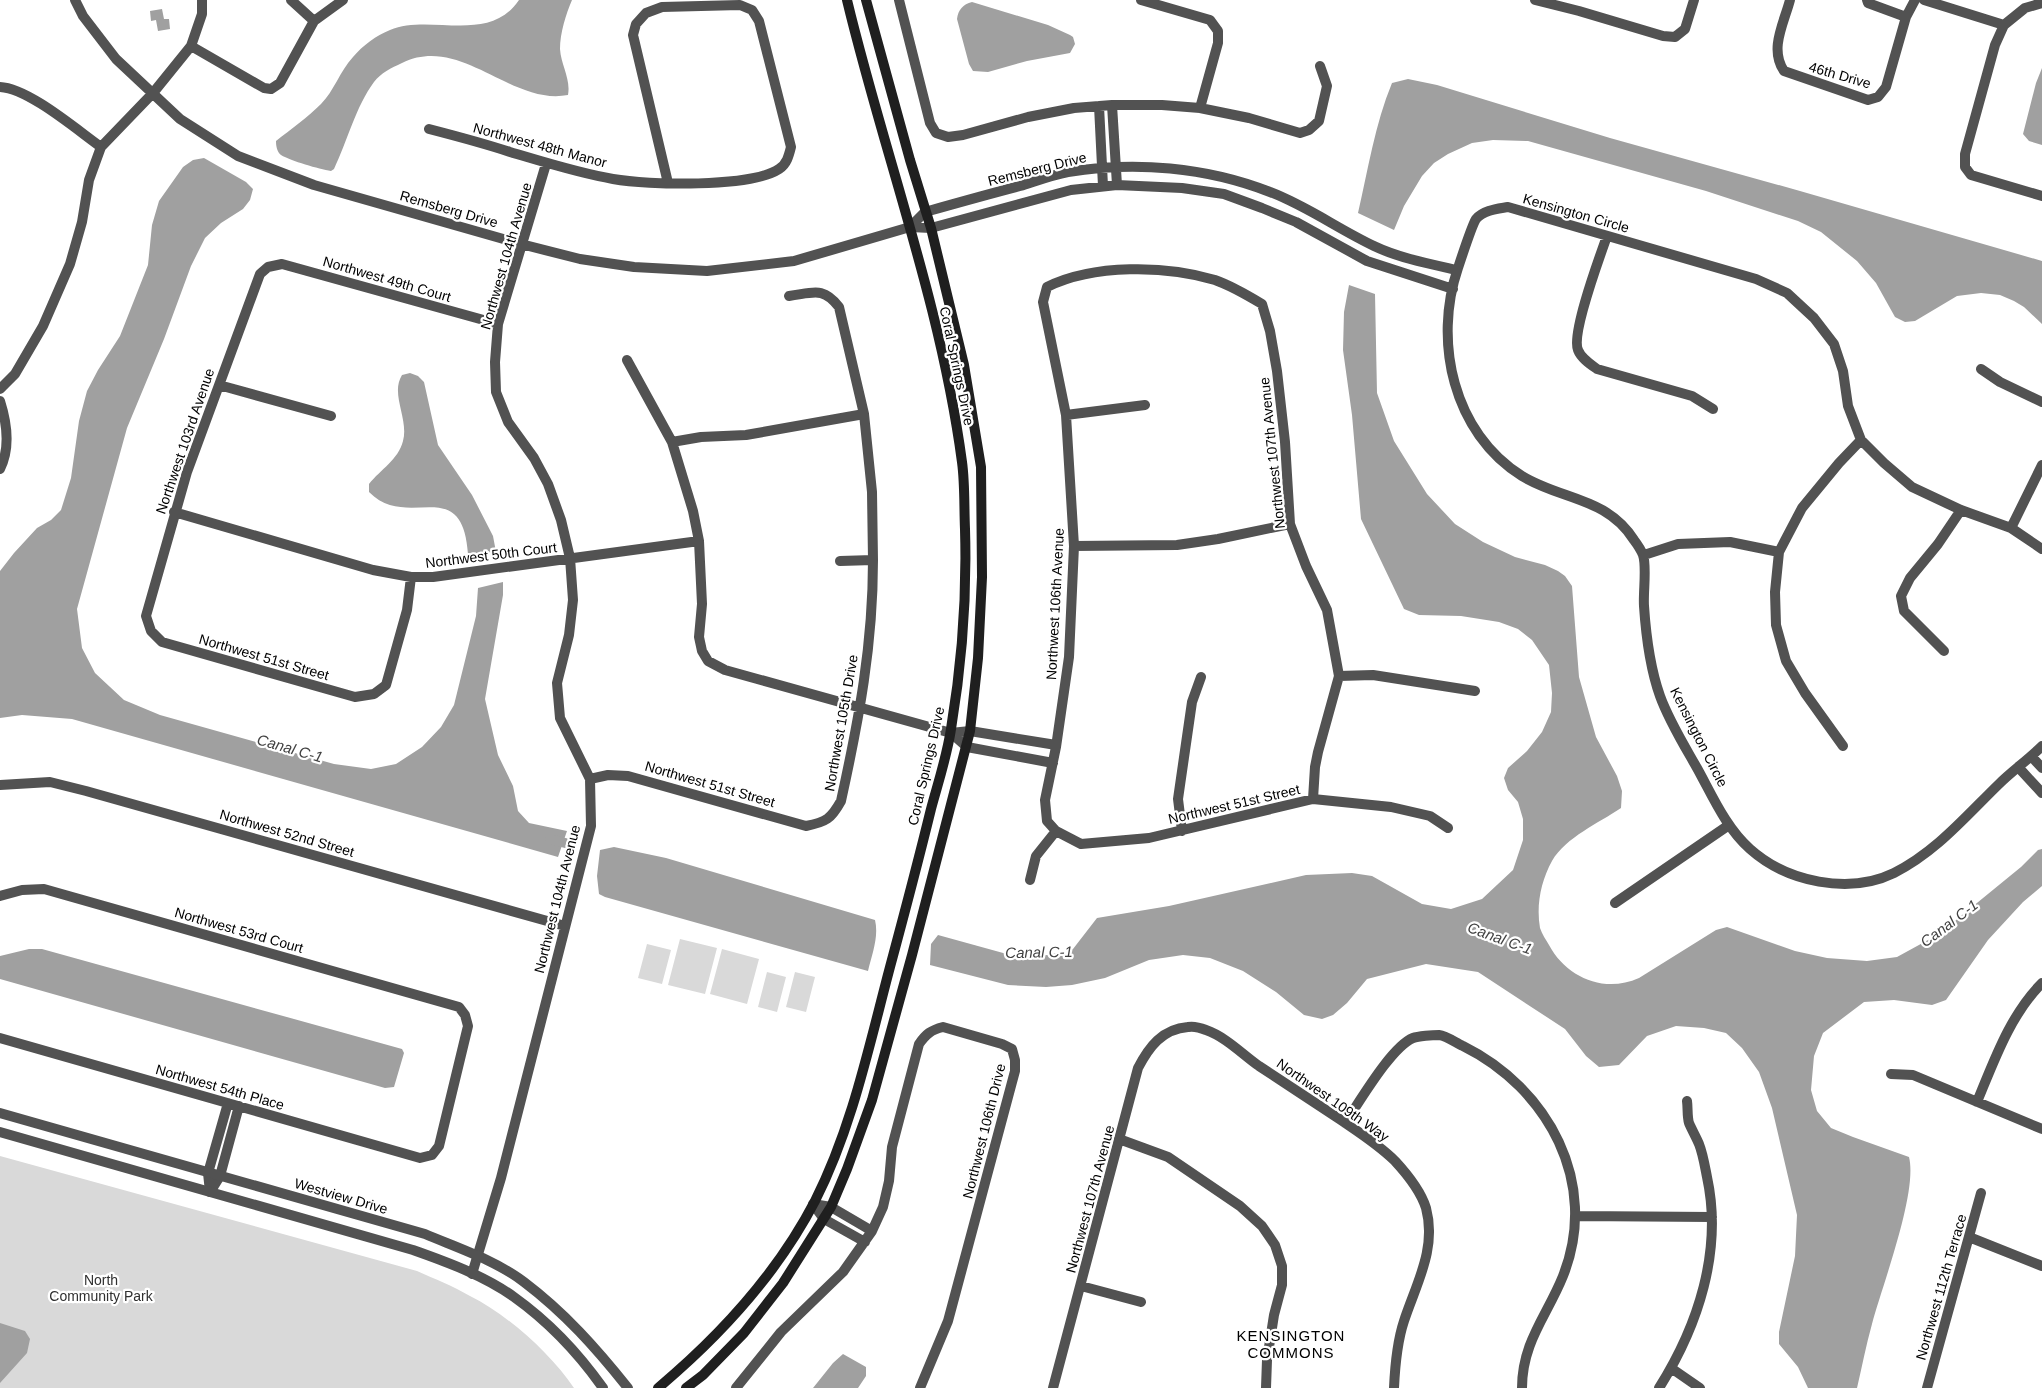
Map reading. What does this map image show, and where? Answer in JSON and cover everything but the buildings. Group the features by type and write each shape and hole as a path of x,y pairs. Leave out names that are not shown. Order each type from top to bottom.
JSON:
{"main road":[{"name":"Coral Springs Drive","path":"658,1388 691,1360 730,1320 770,1272 813,1204 832,1162 856,1095 951,733 961,656 966,578 963,466 947,368 847,0"},
{"name":"Coral Springs Drive","path":"686,1388 703,1375 744,1333 784,1283 831,1207 872,1100 970,730 978,658 982,577 981,467 964,365 931,228 866,0"}],"street":[{"name":"Remsberg Drive","path":"75,0 83,16 116,59 180,119 238,156 314,185 580,259 634,267 707,271 794,261 910,227 931,228 1071,190 1117,185 1182,188 1224,194 1296,222 1367,261 1452,289"},
{"path":"0,389 15,374 43,326 70,264 82,222 89,180 101,147 152,93 191,46 202,14 202,0"},
{"path":"291,0 314,21"},
{"path":"191,46 264,88 271,90 280,83 314,21 343,0"},
{"path":"900,0 930,123 936,133 948,137 963,136 1028,117 1074,108 1112,105 1162,105 1200,108 1249,118 1300,133 1309,130 1319,121 1327,86 1320,66"},
{"path":"1141,0 1210,20 1218,31 1218,43 1200,108"},
{"path":"1535,0 1580,11 1663,36 1676,37 1685,29 1694,0"},
{"name":"46th Drive","path":"1790,0 1776,49 1778,62 1784,71 1868,100 1878,97 1886,87 1906,17 1915,0"},
{"path":"1867,0 1868,3 1906,17"},
{"path":"1924,0 2004,25"},
{"path":"2042,3 2025,8 2004,25 1995,45 1965,154 1965,167 1972,175 2042,196"},
{"name":"Northwest 48th Manor","path":"429,129 546,164 614,179 668,182 706,184 756,178 779,169 788,159 791,147 759,21 752,10 740,5 662,7 646,13 636,24 633,35 668,182"},
{"path":"0,87 7,88 34,100 101,147"},
{"path":"1112,105 1117,185"},
{"path":"1099,106 1103,186"},
{"name":"Northwest 104th Avenue","path":"472,1274 501,1178 591,826 590,779 560,718 557,683 568,635 573,600 570,558 561,520 548,484 534,458 508,422 496,392 494,362 498,324 546,164"},
{"name":"Remsberg Drive","path":"910,227 925,212 1066,173 1116,166 1186,170 1228,178 1269,192 1305,207 1375,247 1417,261 1458,270"},
{"name":"Kensington Circle","path":"2042,549 2011,528 1961,510 1912,487 1884,463 1862,440 1848,406 1843,371 1834,344 1814,318 1787,293 1756,279 1508,207 1488,211 1476,220 1452,289 1447,317 1448,356 1455,389 1470,423 1494,454 1521,476 1555,492 1585,500 1611,515 1630,533 1644,555 1645,615 1650,653 1660,697 1729,825 1748,848 1774,868 1803,878 1828,883 1862,884 1893,874 1921,856 1952,832 2002,781 2020,768 2042,746"},
{"path":"1607,236 1577,332 1578,349 1587,362 1597,369 1692,396 1712,409"},
{"name":"Northwest 49th Court","path":"268,266 282,264 498,324"},
{"name":"Northwest 103rd Avenue","path":"151,631 146,616 174,512 260,274 268,266"},
{"name":"Northwest 106th Avenue","path":"1056,831 1047,821 1045,800 1056,746 1069,656 1074,546 1066,415 1043,302 1047,287 1062,279 1096,272 1137,269 1178,273 1214,280 1242,291 1262,304"},
{"name":"Northwest 105th Drive","path":"789,296 819,292 830,296 839,307 864,414 872,492 873,602 861,709 841,801 834,814 823,823"},
{"name":"Northwest 107th Avenue","path":"1262,304 1270,331 1277,371 1285,442 1290,524 1306,566 1327,610 1339,676 1316,759 1313,799"},
{"path":"627,360 672,442 694,511 699,541 702,604 699,637 702,651 708,661 725,670 951,733 970,730 1056,746"},
{"path":"1981,369 2000,382 2042,402"},
{"path":"219,385 331,416"},
{"path":"0,401 8,440 0,469"},
{"path":"1066,415 1145,405"},
{"path":"672,442 701,437 746,435 864,414"},
{"path":"1843,746 1805,693 1786,661 1776,625 1775,592 1779,552 1802,508 1840,462 1862,440"},
{"path":"2011,528 2042,465"},
{"path":"1944,651 1904,612 1902,596 1910,578 1938,544 1961,510"},
{"name":"Northwest 50th Court","path":"174,512 373,570 412,577 433,577 699,541"},
{"path":"1074,546 1177,545 1218,539 1290,524"},
{"path":"1644,555 1678,544 1730,542 1779,552"},
{"path":"840,561 874,560"},
{"name":"Northwest 51st Street","path":"151,631 162,642 355,698 374,694 386,685 407,610 412,577"},
{"path":"1339,676 1372,675 1475,691"},
{"path":"1182,831 1178,799 1192,702 1201,677"},
{"path":"951,733 967,747 1053,763"},
{"path":"2032,757 2042,768"},
{"path":"2020,768 2042,793"},
{"name":"Northwest 51st Street","path":"590,779 608,775 628,776 806,826 823,823"},
{"name":"Northwest 52nd Street","path":"0,785 50,782 86,790 565,926"},
{"name":"Northwest 51st Street","path":"1056,831 1081,844 1149,838 1313,799 1390,807 1430,816 1448,828"},
{"path":"1615,903 1729,825"},
{"path":"1030,880 1036,856 1056,831"},
{"name":"Northwest 53rd Court","path":"0,896 22,890 44,889 459,1007 465,1015 468,1026 439,1146 432,1155"},
{"path":"1977,1102 2011,1025 2031,994 2042,983"},
{"name":"Northwest 109th Way","path":"1174,1029 1189,1026 1206,1029 1226,1041 1372,1140 1396,1162 1414,1185 1426,1208 1430,1236 1426,1262 1403,1323 1395,1362 1394,1388"},
{"name":"Northwest 106th Drive","path":"736,1388 782,1332 843,1272 872,1231 883,1207 889,1181 892,1147 919,1044 926,1034 933,1029 943,1027 1002,1044 1012,1049 1016,1060 1015,1071 948,1321 920,1388"},
{"name":"Northwest 107th Avenue","path":"1052,1388 1081,1286 1138,1068 1149,1049 1162,1036 1174,1029"},
{"path":"1345,1123 1390,1057 1413,1038 1440,1035 1497,1066 1526,1092 1546,1117 1563,1151 1572,1187 1576,1216 1572,1249 1563,1276 1537,1326 1522,1373 1522,1388"},
{"name":"Northwest 54th Place","path":"0,1038 420,1158 432,1155"},
{"path":"1890,1074 1912,1075 2042,1129"},
{"path":"1659,1388 1671,1368 1699,1304 1709,1267 1712,1217 1708,1180 1700,1146 1689,1122 1687,1100"},
{"path":"210,1192 208,1173 228,1103"},
{"path":"210,1192 220,1176 239,1106"},
{"name":"Westview Drive","path":"0,1113 425,1234 478,1256 523,1281 569,1319 628,1388"},
{"path":"0,1132 413,1250 454,1265 514,1297 558,1335 588,1367 603,1388"},
{"path":"1119,1139 1168,1157 1240,1206 1262,1226 1276,1245 1282,1266 1282,1285 1267,1360 1266,1388"},
{"name":"Northwest 112th Terrace","path":"1927,1388 1981,1193"},
{"path":"813,1204 831,1207 872,1231"},
{"path":"813,1204 824,1219 865,1242"},
{"path":"1576,1216 1712,1217"},
{"path":"1970,1236 2042,1266"},
{"path":"1081,1286 1141,1302"},
{"path":"1671,1368 1700,1388"}],"green space":[{"path":"680,939 717,948 705,994 668,985"},
{"path":"647,944 671,950 662,984 638,978"},
{"path":"722,949 759,959 747,1004 710,994"},
{"path":"767,972 786,977 777,1012 758,1007"},
{"path":"795,972 815,977 806,1012 786,1007"},
{"name":"North Community Park","path":"0,1156 417,1271 457,1289 499,1313 541,1349 574,1388 0,1388"}],"water":[{"path":"519,0 572,0 564,24 560,49 568,83 568,95 547,96 526,91 465,63 445,57 424,56 394,67 383,73 374,82 362,102 339,158 334,169 331,171 298,162 281,155 279,152 276,141 321,104 348,63 375,38 390,30 406,26 423,24 476,25 492,21 506,14"},
{"path":"972,2 1048,25 1073,37 1075,44 1070,53 1027,61 988,72 973,71 969,64 957,19 958,13 962,8"},
{"path":"162,9 164,19 169,19 170,29 158,31 156,20 151,21 150,11"},
{"path":"2042,68 2042,145 2029,141 2023,134 2036,83"},
{"path":"1408,79 1437,85 1610,138 2042,261 2042,324 2024,307 2014,301 2000,295 1981,293 1957,296 1915,321 1905,322 1895,317 1876,283 1857,261 1821,232 1798,221 1706,191 1528,141 1493,140 1472,143 1434,163 1422,176 1404,206 1394,230 1358,213 1372,147 1386,99 1392,83"},
{"path":"204,158 246,182 253,189 250,200 243,209 221,223 205,238 191,266 164,339 127,428 77,609 82,648 95,673 124,700 160,715 334,764 371,769 396,764 422,747 441,727 454,705 476,616 478,588 503,582 503,595 485,699 498,755 513,786 518,811 529,823 567,831 558,857 72,719 22,715 0,718 0,571 37,528 51,520 61,510 71,478 79,421 87,391 120,336 148,265 152,225 159,201 183,167 193,160"},
{"path":"1349,285 1375,294 1377,393 1394,441 1427,494 1455,524 1483,542 1515,557 1545,565 1558,571 1565,576 1572,586 1579,677 1596,737 1617,776 1622,791 1621,808 1584,831 1558,852 1545,877 1539,902 1540,928 1556,956 1565,966 1587,980 1613,984 1626,982 1639,978 1716,930 1727,927 1795,951 1827,958 1867,961 1897,957 1939,934 2021,867 2038,850 2042,849 2042,886 2023,902 1988,940 1946,1000 1932,1005 1894,1000 1864,1002 1823,1033 1814,1056 1811,1090 1817,1111 1831,1128 1909,1157 1910,1173 1904,1215 1870,1332 1857,1388 1808,1388 1798,1367 1779,1344 1779,1332 1795,1256 1797,1215 1772,1108 1759,1072 1742,1048 1726,1033 1704,1028 1676,1026 1647,1036 1619,1065 1599,1067 1586,1056 1565,1029 1478,972 1426,964 1367,979 1347,1003 1333,1015 1322,1019 1304,1015 1276,992 1243,971 1210,958 1183,955 1149,960 1105,978 1072,985 1046,987 1008,985 930,965 931,944 938,935 1014,956 1049,955 1073,949 1097,918 1169,906 1306,875 1352,873 1372,876 1422,904 1451,909 1482,899 1513,870 1523,840 1523,819 1518,802 1508,790 1504,778 1508,768 1527,751 1542,732 1551,712 1552,693 1549,665 1532,640 1518,629 1499,622 1461,616 1419,615 1404,609 1361,519 1352,415 1343,350 1344,312"},
{"path":"410,373 418,376 424,382 438,445 472,495 493,536 496,552 468,554 464,529 455,515 444,509 400,507 384,503 369,492 369,484 401,448 404,424 398,390 402,375"},
{"path":"614,847 666,858 875,920 876,939 868,971 605,897 599,894 597,876 600,850"},
{"path":"29,949 42,949 402,1049 404,1053 394,1087 385,1088 0,979 0,956"},
{"path":"0,1323 25,1331 30,1339 27,1353 0,1383"},
{"path":"843,1354 866,1367 866,1376 858,1388 813,1388 833,1363"}],"waterway":[{"name":"Canal C-1","path":"550,839 569,844"}],"district":[{"name":"KENSINGTON COMMONS","path":"1291,1344"}]}
